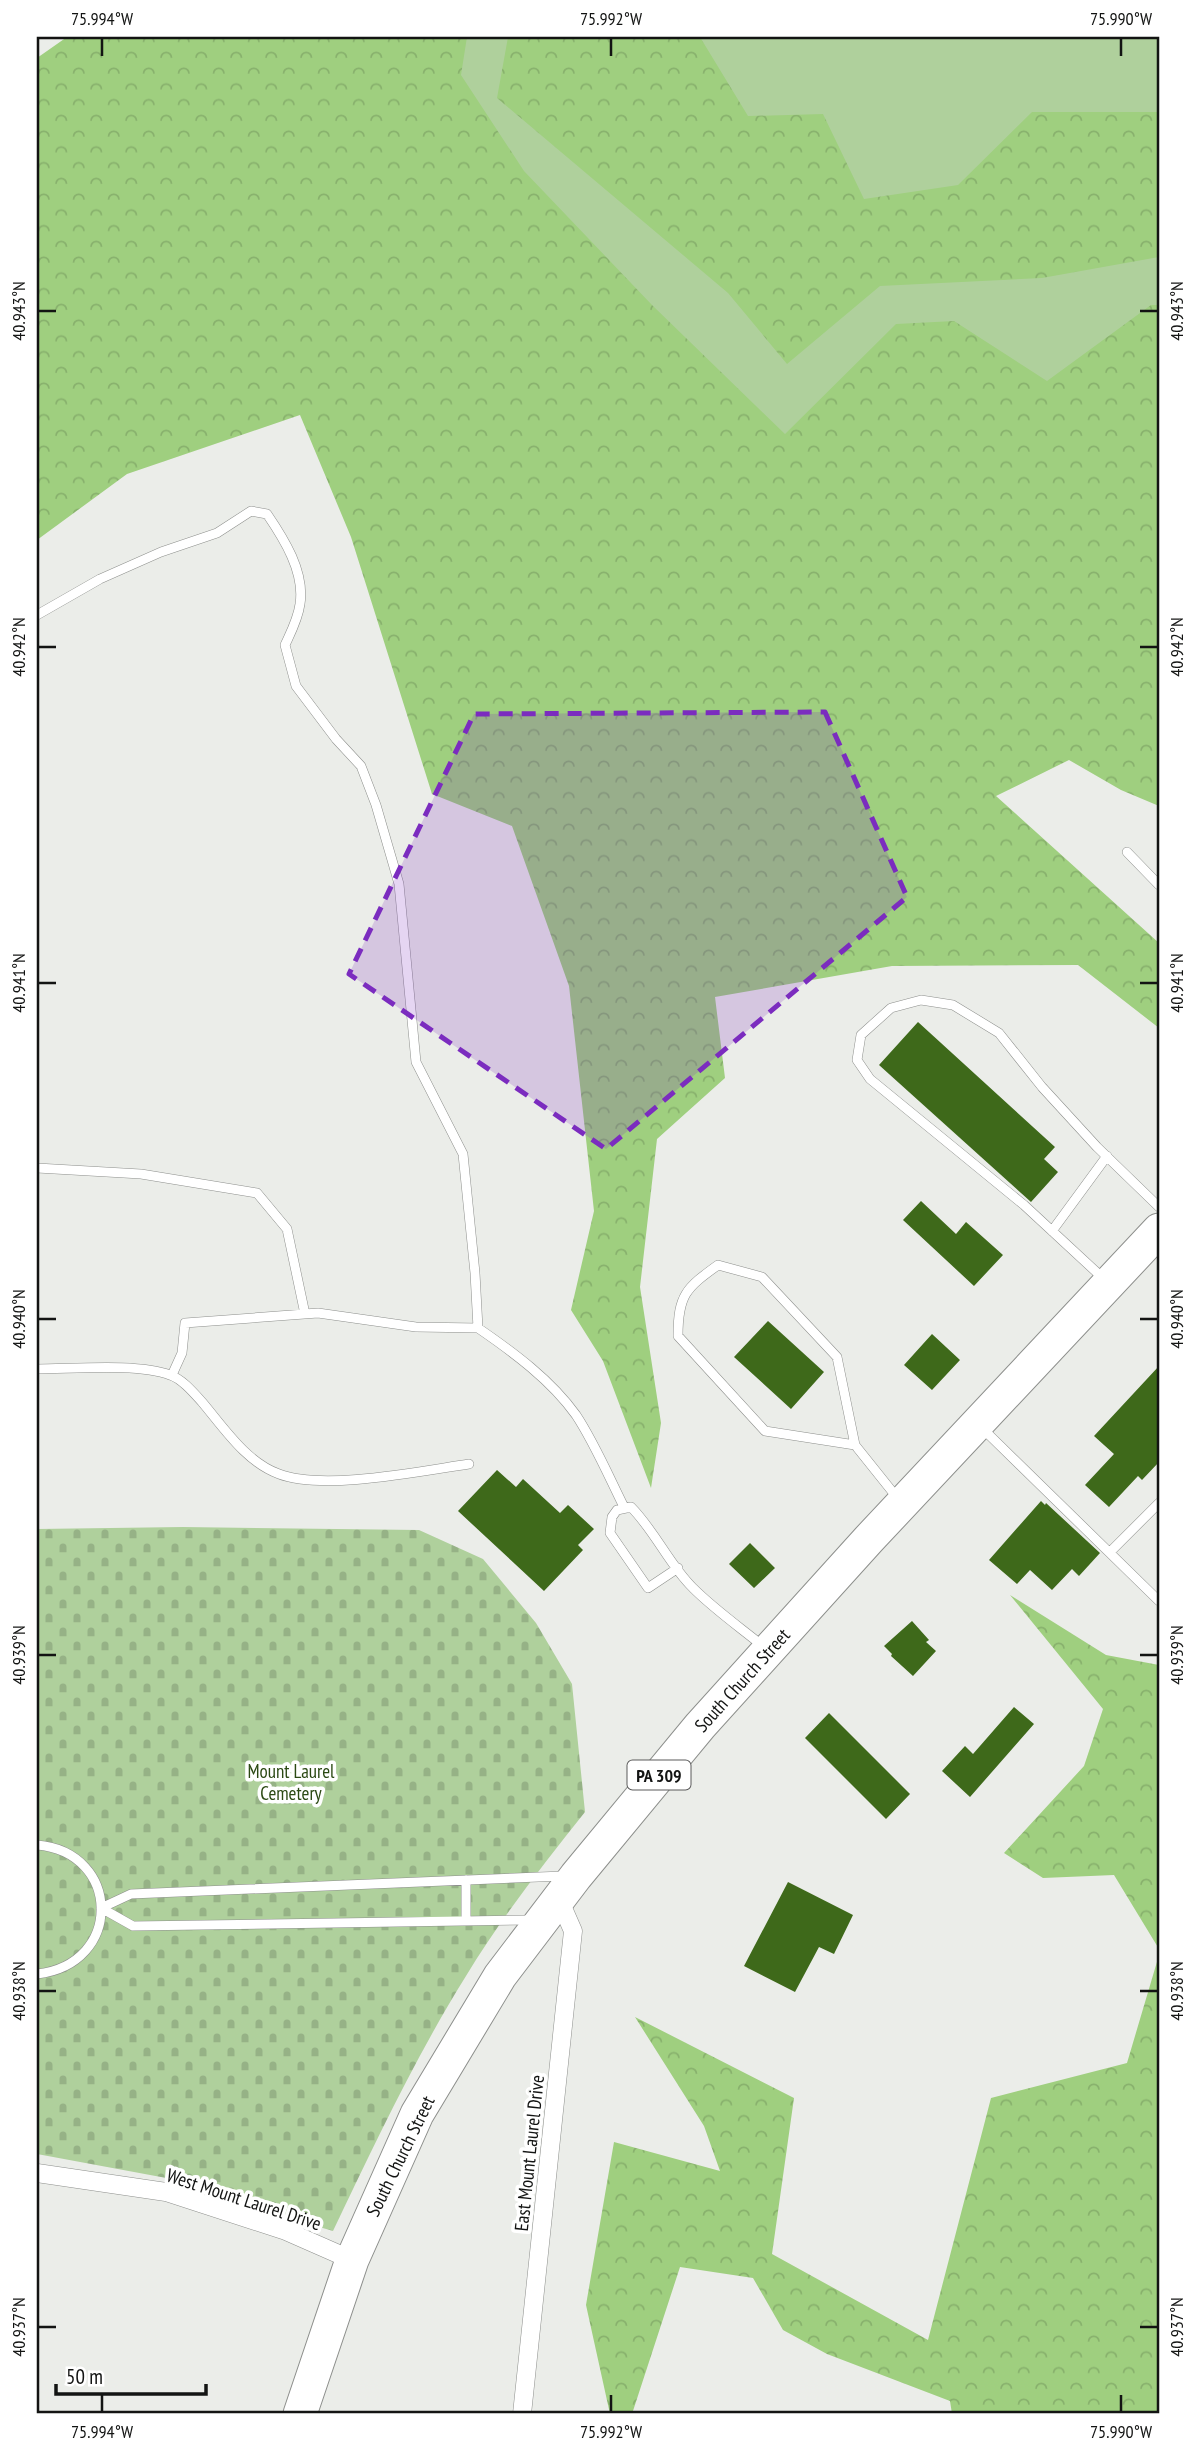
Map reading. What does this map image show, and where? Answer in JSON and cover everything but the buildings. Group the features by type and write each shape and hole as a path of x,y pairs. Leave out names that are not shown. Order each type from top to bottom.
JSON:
{"highway":[{"name":"South Church Street","path":"300,2414 352,2260 417,2113 500,1976 559,1898 701,1726 902,1504 1159,1230"}],"street":[{"name":"East Mount Laurel Drive","path":"522,2414 573,1931 559,1898"},
{"name":"West Mount Laurel Drive","path":"37,2173 166,2192 286,2231 352,2260"}],"lane":[{"path":"37,615 100,579 161,552 217,533 251,511 267,513 274,524 295,561 301,601 296,621 285,645 296,686 336,739 361,766 399,884 416,1062 463,1154 478,1328"},
{"path":"1127,852 1159,885"},
{"path":"1109,1283 1052,1231 870,1079 857,1060 861,1035 891,1008 921,1000 953,1005 999,1033 1042,1087 1159,1207"},
{"path":"1052,1231 1107,1156"},
{"path":"37,1168 141,1174 257,1193 287,1229 304,1314"},
{"path":"855,1445 765,1431 678,1336 678,1309 692,1284 718,1265 762,1277 837,1357 855,1445 902,1504"},
{"path":"172,1375 182,1353 185,1323 304,1314 342,1315 416,1327 478,1328 505,1346 553,1388 576,1416 624,1507"},
{"path":"37,1369 148,1369 172,1375 192,1390 259,1465 280,1475 302,1480 344,1480 469,1464"},
{"path":"977,1424 1159,1601"},
{"path":"1110,1552 1159,1503"},
{"path":"678,1567 648,1588 610,1533 612,1517 617,1510 631,1507 643,1519 678,1567 692,1587 768,1651"},
{"path":"37,1845 52,1846 72,1855 88,1869 98,1887 102,1908 98,1929 88,1948 73,1963 54,1972 37,1974"},
{"path":"102,1908 131,1894 466,1880 559,1898"},
{"path":"466,1880 466,1921"},
{"path":"102,1908 133,1926 466,1921 559,1898"}],"highlighted area":[{"path":"825,712 907,897 606,1149 349,974 474,714"}],"green space":[{"path":"67,37 467,37 461,75 524,171 652,305 785,434 896,324 954,321 1047,381 1151,305 1159,305 1159,806 1121,790 1069,760 996,796 1159,943 1159,1028 1078,965 892,966 715,997 725,1078 657,1139 640,1287 661,1423 651,1488 603,1361 571,1310 594,1211 569,986 512,826 432,794 351,537 300,415 127,474 37,540 37,58"},
{"path":"388,37 1159,37 1159,376 606,462"},
{"path":"508,37 700,37 748,116 823,114 864,199 958,185 1032,112 1159,112 1159,257 1042,278 880,286 787,364 728,293 497,98"},
{"name":"Mount Laurel Cemetery","path":"183,1527 419,1530 483,1559 536,1623 572,1684 585,1812 508,1913 447,2007 396,2102 333,2231 292,2219 204,2185 37,2154 37,1529"},
{"path":"1010,1595 1106,1655 1159,1665 1159,1949 1114,1875 1043,1878 1004,1853 1084,1766 1103,1709"},
{"path":"1159,1955 1159,2414 952,2414 950,2401 827,2354 783,2330 753,2278 680,2267 632,2414 610,2414 586,2305 614,2142 720,2171 704,2126 635,2017 794,2098 772,2254 928,2340 991,2098 1127,2063"}]}
